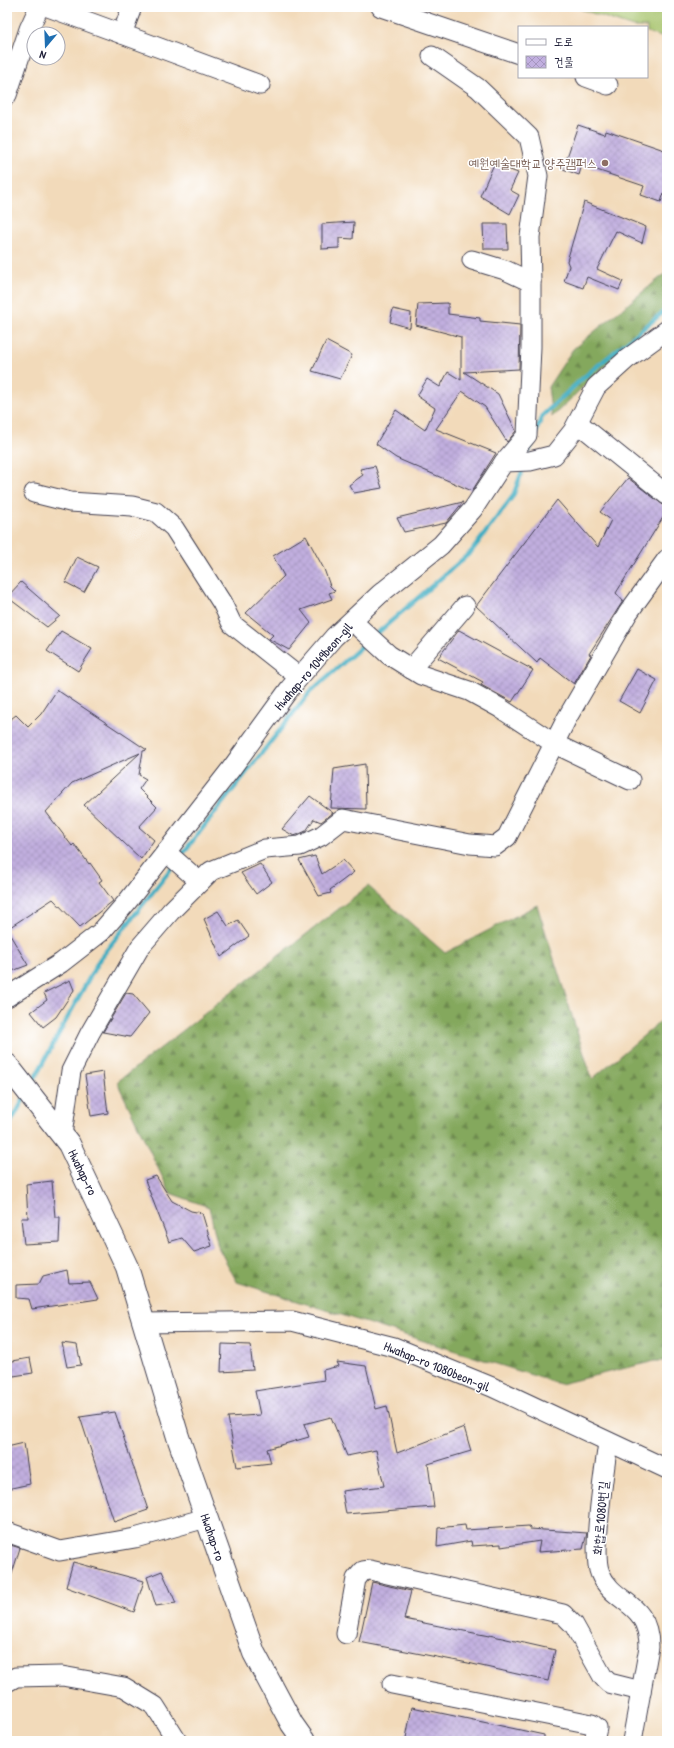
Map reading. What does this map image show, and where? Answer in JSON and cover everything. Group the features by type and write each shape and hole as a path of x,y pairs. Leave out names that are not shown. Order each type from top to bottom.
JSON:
{"main road":[{"name":"Hwahap-ro","path":"13,1072 69,1144 128,1267 143,1323 178,1437 254,1653 292,1724 304,1741"}],"street":[{"path":"7,94 28,29 39,7"},
{"path":"48,7 260,85"},
{"path":"122,34 132,7"},
{"path":"381,7 518,54"},
{"name":"Hwahap-ro 1049beon-gil","path":"7,997 61,964 101,932 167,853 299,677 334,637 358,626 380,594 441,545 516,462 527,435 531,347 530,237 538,176 529,137 478,88 432,56"},
{"path":"589,78 608,85"},
{"path":"472,260 505,270 531,282"},
{"path":"516,462 554,455 578,423 596,387 627,359 667,330"},
{"path":"578,423 667,495"},
{"path":"34,493 70,502 132,506 156,512 174,528 222,603 232,624 299,677"},
{"path":"62,1135 71,1071 90,1033 140,947 196,879 211,871 265,849 300,846 321,836 343,819 470,844 495,846 508,837 567,718 628,613 667,559"},
{"path":"412,669 465,606"},
{"path":"358,626 390,655 421,675 469,691 500,708 555,744 630,780"},
{"path":"167,853 196,879"},
{"name":"Hwahap-ro 1080beon-gil","path":"143,1323 292,1321 394,1347 492,1388 667,1469"},
{"name":"화합로1080번길","path":"608,1442 597,1563 605,1583 635,1610 647,1627 649,1647 632,1741"},
{"path":"7,1532 60,1551 135,1538 206,1518"},
{"path":"346,1634 356,1579 363,1571 370,1570 563,1614 574,1625 602,1677 609,1684 641,1691"},
{"path":"7,1682 16,1677 62,1676 124,1687 155,1706 177,1741"},
{"path":"392,1684 592,1724 597,1728 594,1741"}],"green space":[{"path":"581,7 667,7 667,39 648,32 648,26 630,26 580,9"},
{"path":"667,272 667,306 552,417 548,387 573,349"},
{"path":"368,886 445,953 537,905 592,1079 667,1016 667,1361 655,1361 560,1384 237,1282 218,1247 209,1207 170,1193 117,1082"}],"building":[{"path":"578,125 605,134 606,130 667,151 667,184 661,202 641,195 644,186 582,165 579,175 563,169"},
{"path":"494,164 518,173 510,190 519,195 510,214 480,196"},
{"path":"584,202 646,227 642,243 616,231 597,269 623,281 619,290 587,277 583,288 564,281 569,266 567,261"},
{"path":"354,222 353,239 339,238 339,248 322,249 322,224"},
{"path":"483,224 507,224 508,249 484,249"},
{"path":"448,303 448,314 480,318 480,321 520,325 519,369 464,372 498,394 516,431 507,442 485,407 462,391 436,429 496,453 472,491 396,458 376,444 396,410 425,430 435,408 417,396 427,379 440,387 448,372 461,380 461,337 416,325 418,304"},
{"path":"393,309 411,313 410,328 390,322"},
{"path":"326,341 352,355 340,379 312,371"},
{"path":"375,466 382,488 354,493 349,485 363,475 360,469"},
{"path":"628,478 667,508 667,511 616,593 623,601 589,654 591,655 574,684 540,658 537,663 476,606 557,500 598,547 611,520 600,512"},
{"path":"463,502 446,523 404,532 397,518"},
{"path":"306,536 324,569 330,586 335,591 329,593 332,599 301,610 311,623 289,650 269,639 273,635 246,613 284,576 273,556"},
{"path":"77,557 98,567 84,592 65,582"},
{"path":"21,582 60,616 47,627 7,597"},
{"path":"459,630 533,670 512,702 481,685 483,682 438,658"},
{"path":"61,631 92,649 78,671 47,651"},
{"path":"637,669 657,680 640,713 619,701"},
{"path":"57,690 147,750 143,751 139,775 146,779 139,789 157,807 139,827 154,840 141,859 84,805 140,753 72,783 46,812 72,846 74,844 89,864 90,863 102,880 99,882 113,901 80,927 53,899 7,929 7,722 16,715 28,727 41,714"},
{"path":"365,764 366,809 331,808 334,769"},
{"path":"310,796 333,813 321,822 314,819 306,831 294,836 282,829"},
{"path":"315,856 322,874 343,860 354,872 330,890 331,893 319,896 299,860"},
{"path":"260,864 272,882 256,894 241,873"},
{"path":"218,911 228,926 238,920 249,936 221,957 204,919"},
{"path":"7,930 28,965 7,973"},
{"path":"70,980 74,990 56,1017 43,1027 31,1012 47,1000 44,993"},
{"path":"126,993 133,994 149,1013 130,1037 103,1032"},
{"path":"103,1072 108,1113 91,1116 85,1075"},
{"path":"156,1176 172,1201 191,1211 202,1213 212,1246 194,1252 182,1238 169,1242 145,1180"},
{"path":"52,1181 55,1217 60,1217 59,1242 24,1244 21,1218 28,1218 26,1184"},
{"path":"67,1270 69,1283 90,1282 98,1299 32,1309 29,1299 16,1298 16,1285 39,1284 43,1276"},
{"path":"62,1343 77,1345 81,1365 67,1367"},
{"path":"222,1344 250,1345 253,1370 221,1372"},
{"path":"30,1358 33,1373 7,1377 7,1362"},
{"path":"337,1362 366,1366 376,1409 387,1406 397,1453 464,1427 471,1451 428,1464 434,1507 346,1514 342,1491 384,1486 376,1450 347,1456 331,1417 304,1424 309,1437 267,1449 271,1463 237,1467 228,1417 260,1415 255,1391 324,1380 323,1370 339,1366"},
{"path":"115,1412 148,1510 114,1522 80,1417"},
{"path":"24,1443 30,1484 7,1489 7,1447"},
{"path":"465,1525 466,1530 529,1526 530,1529 587,1533 583,1549 538,1552 540,1541 501,1547 501,1544 472,1546 471,1541 437,1547 438,1528"},
{"path":"7,1544 20,1548 10,1580 7,1579"},
{"path":"73,1562 144,1581 134,1612 66,1587"},
{"path":"162,1571 176,1603 156,1606 147,1577"},
{"path":"372,1582 411,1591 404,1619 489,1635 555,1650 548,1681 468,1663 359,1642"},
{"path":"412,1707 544,1735 544,1741 421,1741 406,1738"}],"waterway":[{"path":"527,457 542,416 584,377 667,309"},
{"path":"374,636 471,552 513,496 524,466"},
{"path":"179,858 310,692 368,641"},
{"path":"31,1085 99,960 174,865"},
{"path":"7,1129 25,1097"}],"place":[{"name":"예원예술대학교 양주캠퍼스","path":"605,163"}]}
